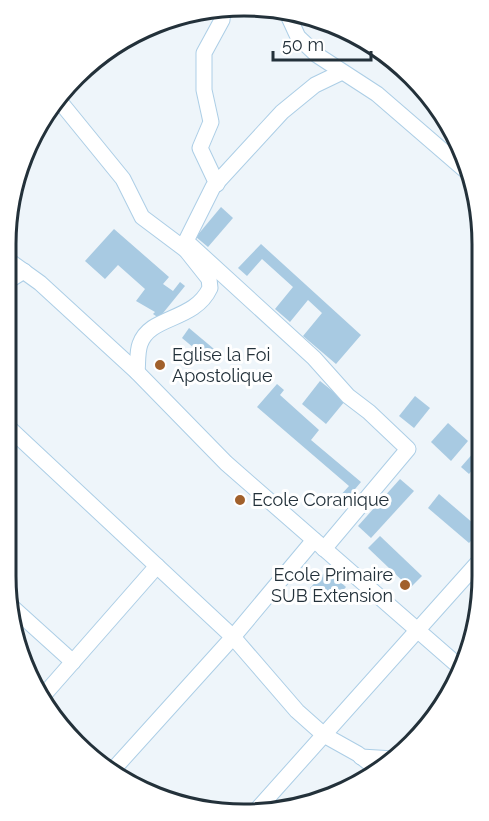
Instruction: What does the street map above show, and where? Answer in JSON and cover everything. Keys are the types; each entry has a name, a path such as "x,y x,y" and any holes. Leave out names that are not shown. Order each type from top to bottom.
{"street":[{"path":"217,184 200,148 211,122 204,90 204,53 222,18"},
{"path":"291,21 298,37 340,73 377,94 457,163"},
{"path":"186,245 217,184 282,112 315,85 340,73"},
{"path":"64,106 92,136 123,178 137,210 186,245 314,358 348,396 369,412 408,449 117,765"},
{"path":"137,372 140,344 146,334 168,319 196,308 210,288 209,279 186,245"},
{"path":"16,266 137,372 226,463 455,663"},
{"path":"16,276 24,271"},
{"path":"16,434 233,637 271,683 324,735 372,765"},
{"path":"47,691 157,566"},
{"path":"262,804 472,569"},
{"path":"20,614 73,662"},
{"path":"361,757 381,758"}],"building":[{"path":"221,207 233,218 208,247 196,237"},
{"path":"114,229 169,277 163,284 173,291 180,282 185,286 159,318 153,314 155,312 136,301 145,289 118,265 105,279 85,261"},
{"path":"261,244 361,335 336,364 303,336 322,313 308,300 290,322 275,309 293,287 262,259 247,276 238,268"},
{"path":"189,328 214,349 206,358 182,338"},
{"path":"320,381 345,401 326,424 302,404"},
{"path":"277,384 284,390 280,395 319,430 311,440 361,482 344,502 339,497 349,486 257,407"},
{"path":"415,396 430,408 414,428 399,416"},
{"path":"448,423 468,441 451,461 431,442"},
{"path":"472,454 472,470 469,474 461,467"},
{"path":"400,479 414,491 371,538 358,526"},
{"path":"439,494 472,522 472,540 469,543 428,508"},
{"path":"380,536 422,576 410,588 368,548"},
{"path":"327,570 346,587 330,605 310,588"}],"place":[{"name":"Eglise la Foi Apostolique","path":"160,365"},
{"name":"Ecole Coranique","path":"240,500"},
{"name":"Ecole Primaire SUB Extension","path":"405,585"}]}
